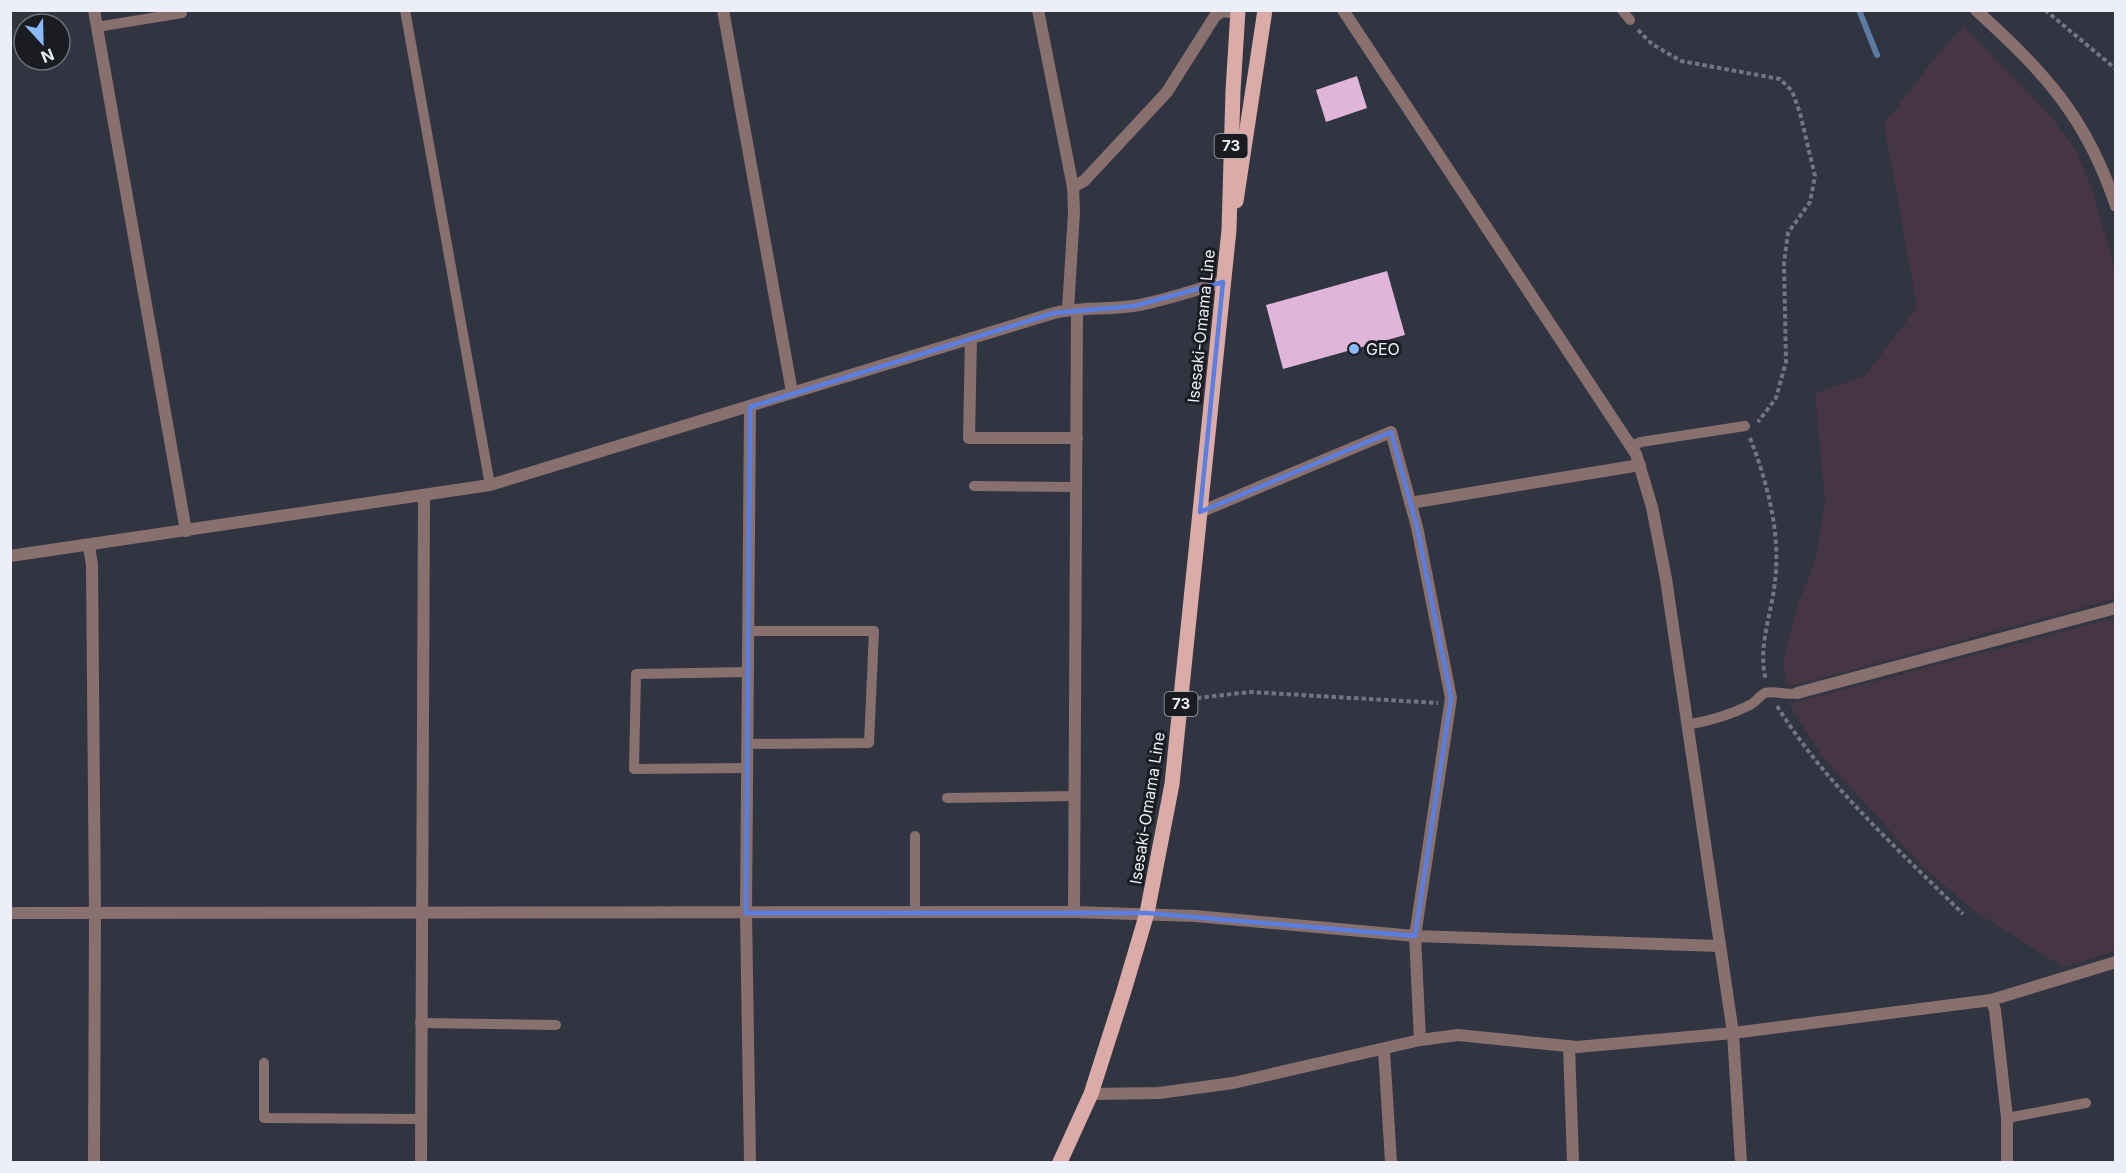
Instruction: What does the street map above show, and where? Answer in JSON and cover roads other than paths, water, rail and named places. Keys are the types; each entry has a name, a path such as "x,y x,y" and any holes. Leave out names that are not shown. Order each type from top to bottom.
{"main road":[{"name":"Isesaki-Omama Line","path":"1229,230 1242,176 1265,10"},
{"name":"Isesaki-Omama Line","path":"1060,1162 1091,1094 1147,913 1172,784 1229,230 1238,12"}],"street":[{"path":"94,10 186,531"},
{"path":"723,10 792,392"},
{"path":"1038,10 1073,187 1074,212 1073,310 1077,438 1074,912"},
{"path":"1343,10 1631,446 1640,465 1652,507 1666,579 1733,1034 1741,1162"},
{"path":"1976,10 2024,54 2069,107 2096,154 2115,206"},
{"path":"1073,187 1084,181 1167,92 1215,16 1222,11 1238,12"},
{"path":"10,556 490,486 971,338 1073,310 1134,306 1223,282"},
{"path":"971,338 969,438 1077,438"},
{"path":"750,407 746,914 750,1162"},
{"path":"1200,512 1391,432 1410,503 1450,703 1415,936 1420,1040"},
{"path":"1410,503 1640,465"},
{"path":"421,1162 420,915 424,496"},
{"path":"89,546 92,565 95,914 94,1162"},
{"path":"1797,693 2115,608"},
{"path":"10,914 1147,913 1415,936 1720,946"},
{"path":"1091,1094 1159,1093 1233,1083 1420,1040 1458,1035 1569,1046 1733,1034 1991,1000 2115,962"},
{"path":"1991,1000 1995,1010 2007,1118 2007,1162"},
{"path":"1569,1046 1573,1162"},
{"path":"1384,1050 1391,1162"}],"lane":[{"path":"405,10 490,486"},
{"path":"1622,10 1630,20"},
{"path":"97,27 182,13"},
{"path":"1631,446 1641,442 1745,426"},
{"path":"974,486 1076,487"},
{"path":"747,744 869,743 874,631 748,631"},
{"path":"747,768 634,769 636,674 748,672"},
{"path":"1688,725 1733,712 1754,703 1761,695 1769,692 1788,696 1797,693"},
{"path":"947,798 1074,796"},
{"path":"915,836 915,912"},
{"path":"420,1023 556,1024"},
{"path":"264,1063 264,1119 421,1119"},
{"path":"2007,1118 2086,1103"}],"waterway":[{"path":"1859,10 1877,55"}],"place":[{"name":"GEO","path":"1354,349"}]}
